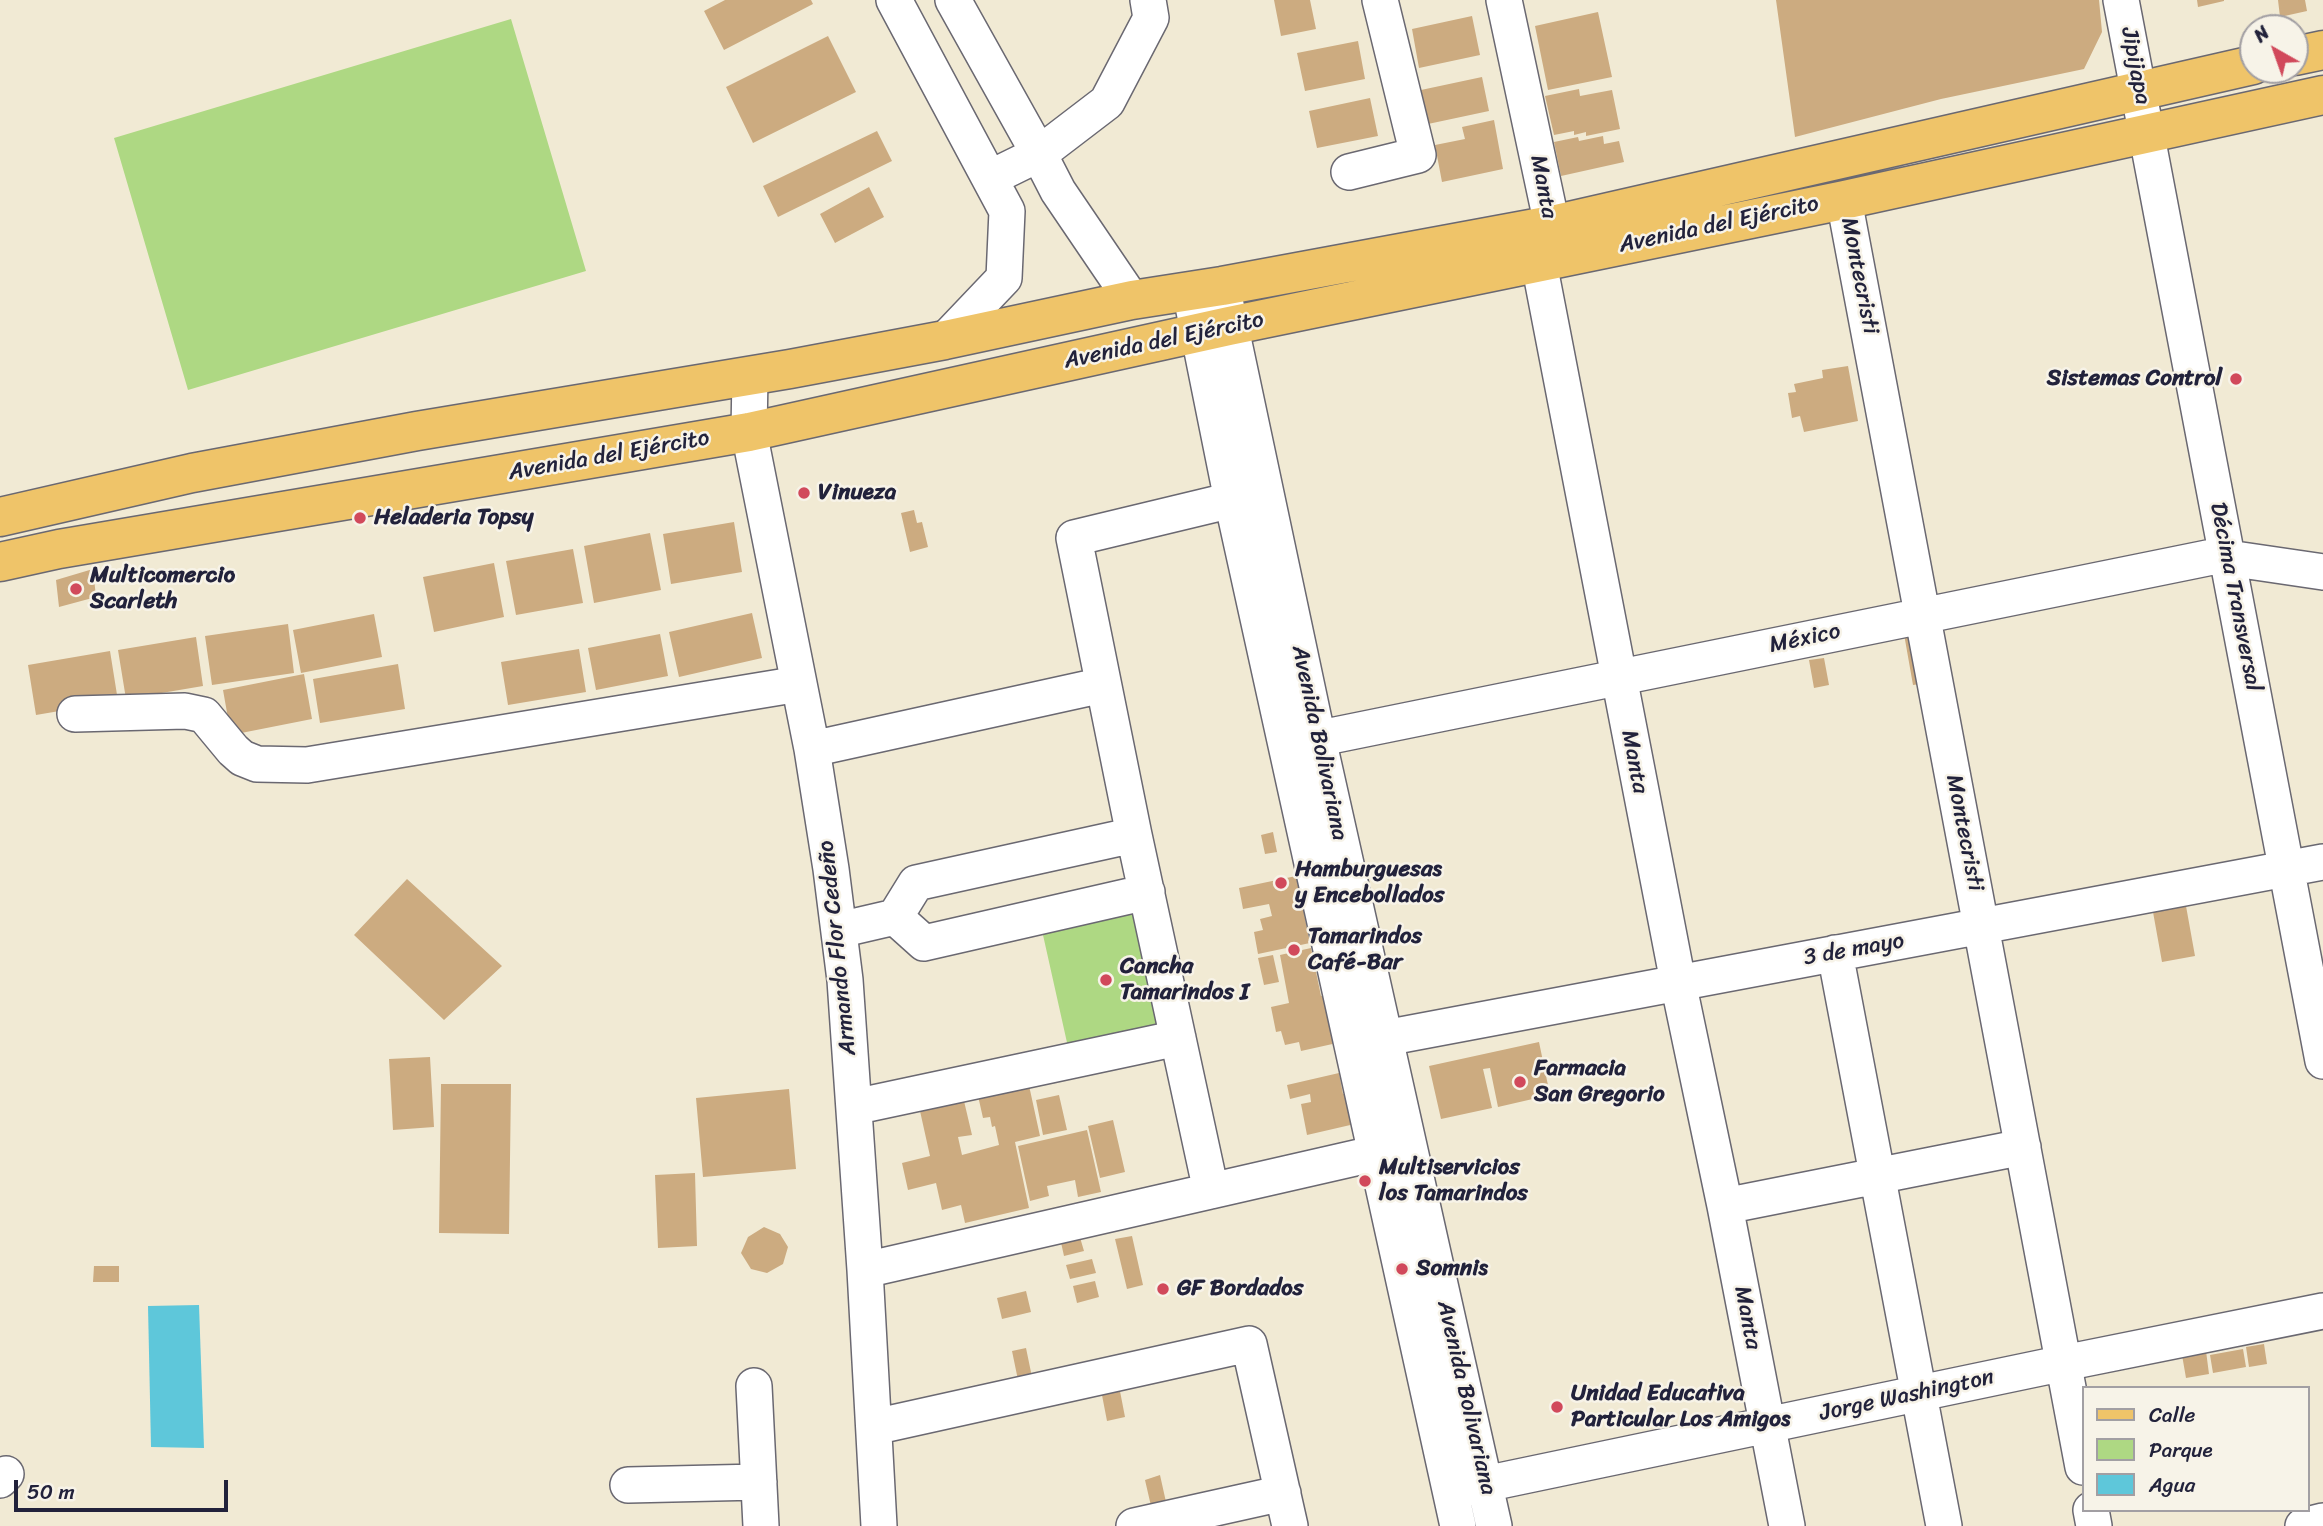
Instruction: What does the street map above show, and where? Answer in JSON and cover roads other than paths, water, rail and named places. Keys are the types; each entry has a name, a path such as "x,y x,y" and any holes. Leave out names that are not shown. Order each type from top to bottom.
{"main road":[{"name":"Avenida del Ejército","path":"0,517 231,466 417,431 945,341 1132,300 1206,289 1552,225 2239,68"},
{"name":"Avenida del Ejército","path":"0,562 59,549 750,432 1213,330 1844,200 2323,95"}],"street":[{"path":"894,0 1007,211 1004,278 945,341"},
{"path":"953,0 1058,191 1132,300"},
{"path":"990,178 1040,154 1107,102 1152,18 1149,0"},
{"path":"1349,172 1418,155 1380,0"},
{"name":"Manta","path":"1503,0 1552,225 1539,263 1618,677 1787,1526"},
{"name":"Jipijapa","path":"2121,0 2148,132"},
{"name":"Décima Transversal","path":"2148,132 2323,1061"},
{"name":"Montecristi","path":"1844,200 2082,1462"},
{"name":"Avenida Bolivariana","path":"1206,289 1302,742 1377,1153 1458,1526"},
{"name":"Avenida Bolivariana","path":"1213,330 1231,500 1385,1038 1494,1526"},
{"name":"Armando Flor Cedeño","path":"750,376 750,432 812,748 839,930 865,1270 878,1526"},
{"path":"1211,1191 1134,835 1074,538 1231,500"},
{"name":"México","path":"1302,742 1923,615 2228,556 2323,572"},
{"path":"75,714 185,711 204,715 242,758 257,764 307,765 799,684"},
{"path":"812,748 1103,685"},
{"path":"839,930 895,917 916,883 1134,835"},
{"name":"3 de mayo","path":"1385,1038 2323,862"},
{"path":"895,917 925,943 1147,892"},
{"path":"1835,953 1944,1526"},
{"path":"854,1107 1178,1038"},
{"path":"1724,1206 2023,1147"},
{"path":"865,1270 1377,1153"},
{"name":"Jorge Washington","path":"1451,1491 2323,1311"},
{"path":"874,1427 1249,1344 1286,1510 1134,1526"},
{"path":"754,1386 761,1526"},
{"path":"628,1485 759,1482"},
{"path":"2303,1526 2323,1521"}],"water":[{"path":"199,1305 204,1448 151,1447 148,1306"}],"place":[{"name":"Sistemas Control","path":"2236,379"},
{"name":"Vinueza","path":"804,493"},
{"name":"Heladeria Topsy","path":"360,518"},
{"name":"Multicomercio Scarleth","path":"76,589"},
{"name":"Hamburguesas y Encebollados","path":"1281,883"},
{"name":"Tamarindos Café-Bar","path":"1294,950"},
{"name":"Cancha Tamarindos I","path":"1106,980"},
{"name":"Farmacia San Gregorio","path":"1520,1082"},
{"name":"Multiservicios los Tamarindos","path":"1365,1181"},
{"name":"Somnis","path":"1402,1269"},
{"name":"GF Bordados","path":"1163,1289"},
{"name":"Unidad Educativa Particular Los Amigos","path":"1557,1407"}]}
